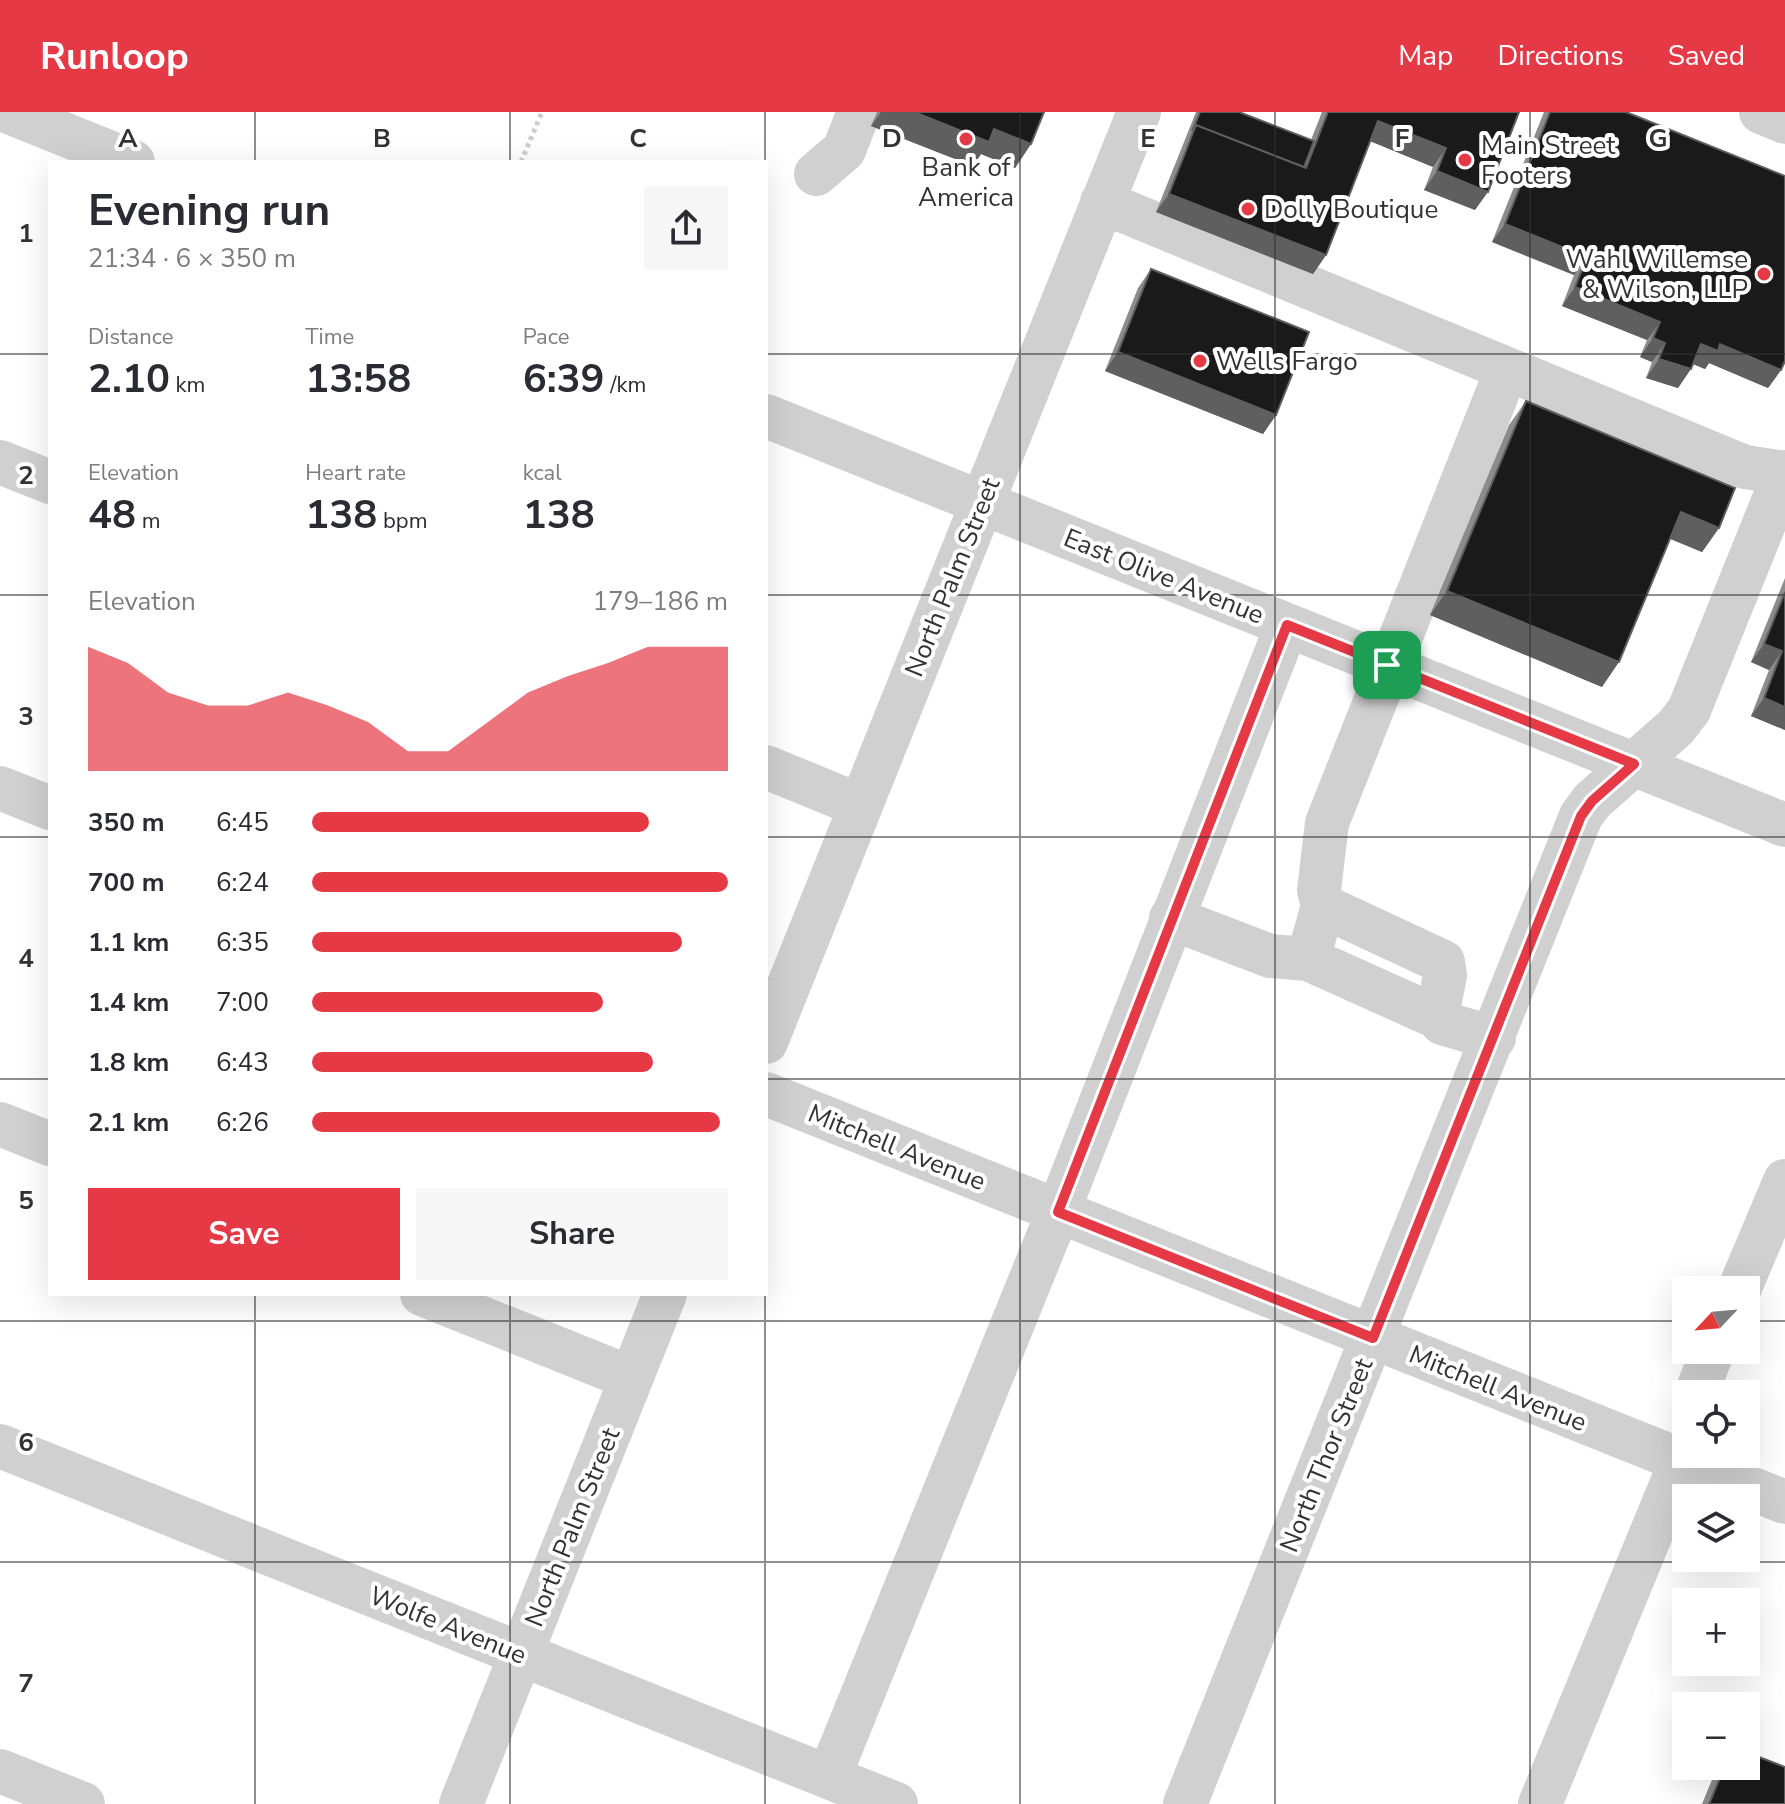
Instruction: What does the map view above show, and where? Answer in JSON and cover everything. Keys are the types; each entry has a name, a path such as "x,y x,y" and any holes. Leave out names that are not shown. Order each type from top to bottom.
{"street":[{"path":"9,112 128,160"},
{"path":"841,112 816,174 844,150 859,112"},
{"name":"North Palm Street","path":"768,1037 1139,112"},
{"path":"1761,112 1785,122"},
{"path":"1102,202 1745,467 1785,473"},
{"path":"1308,959 1323,906 1319,890 1327,823 1387,665 1507,369"},
{"name":"East Olive Avenue","path":"768,417 1785,825"},
{"path":"0,462 48,481"},
{"name":"North Thor Street","path":"1185,1804 1581,816 1592,801 1676,727 1689,710 1785,473"},
{"path":"829,1777 1058,1212 1287,625"},
{"path":"769,778 861,806"},
{"path":"0,788 48,807"},
{"path":"1323,906 1443,962 1445,975 1437,1017"},
{"path":"1171,918 1270,956 1308,959 1437,1017 1442,1023 1494,1038"},
{"name":"Mitchell Avenue","path":"768,1095 1373,1338 1672,1443"},
{"path":"0,1124 48,1143"},
{"path":"1745,1276 1785,1181"},
{"path":"427,1296 631,1378"},
{"name":"North Palm Street","path":"461,1804 664,1296"},
{"name":"Wolfe Avenue","path":"0,1446 896,1804"},
{"path":"1540,1804 1672,1463"},
{"name":"Mitchell Avenue","path":"1722,1468 1785,1502"},
{"path":"0,1771 83,1804"}],"path":[{"path":"522,160 542,112"}],"building":[{"path":"914,112 1044,112 1031,144 994,129 989,142"},
{"path":"1200,112 1239,112 1314,141 1304,167 1196,125 1192,131"},
{"path":"1328,112 1519,112 1488,192 1437,171 1446,148 1378,121 1326,255 1169,194 1196,125 1306,168"},
{"path":"1550,112 1626,112 1785,176 1785,361 1781,370 1720,344 1718,351 1701,344 1691,369 1659,359 1665,343 1653,338 1660,322 1575,287 1587,257 1505,224"},
{"name":"Wells Fargo","path":"1151,269 1309,332 1276,415 1118,352"},
{"path":"1526,401 1735,488 1719,528 1681,512 1619,662 1447,591"},
{"path":"1785,592 1785,707 1764,698 1782,651 1764,644"},
{"path":"1760,1757 1785,1767 1785,1804 1709,1804 1719,1780 1760,1780"}],"place":[{"name":"Bank of America","path":"966,139"},
{"name":"Main Street Footers","path":"1465,160"},
{"name":"Dolly Boutique","path":"1248,209"},
{"name":"Wahl Willemse & Wilson, LLP","path":"1764,274"},
{"name":"Wells Fargo","path":"1200,361"}],"route":[{"path":"1287,625 1387,665 1634,764 1592,801 1581,816 1373,1338 1058,1212 1287,625"}]}
